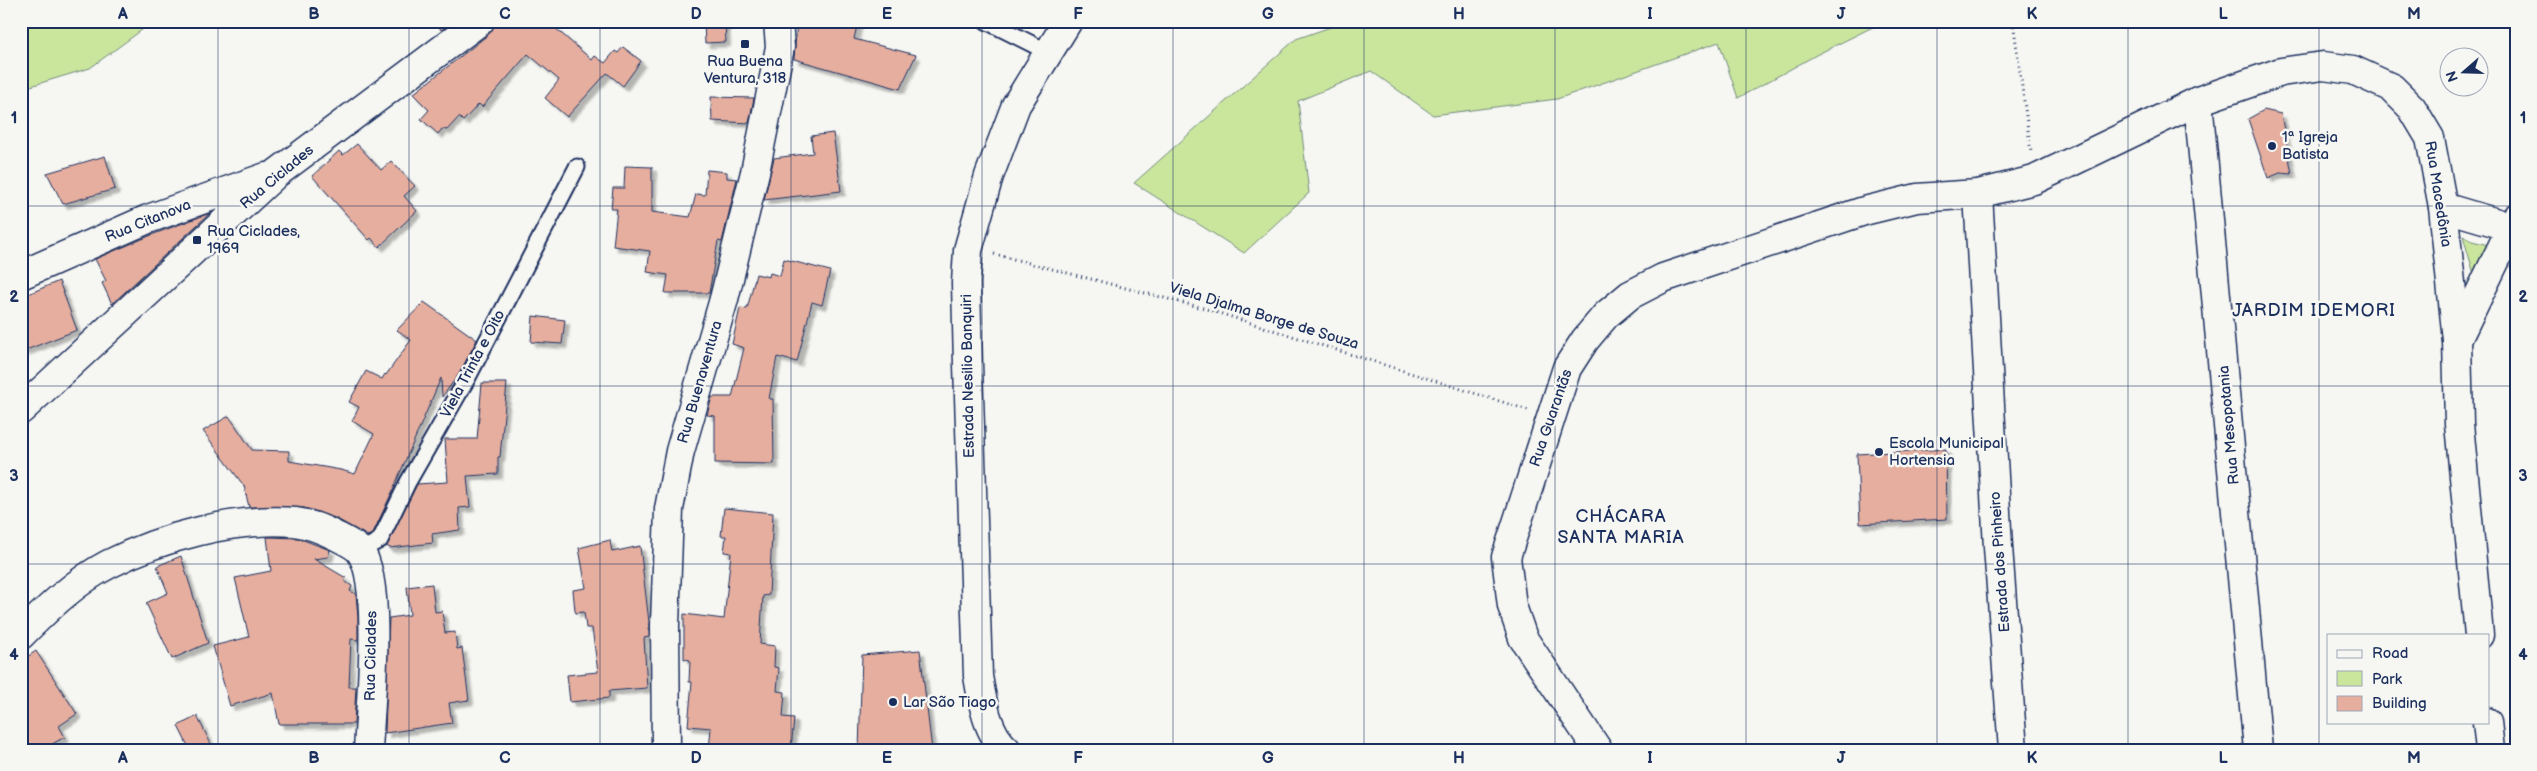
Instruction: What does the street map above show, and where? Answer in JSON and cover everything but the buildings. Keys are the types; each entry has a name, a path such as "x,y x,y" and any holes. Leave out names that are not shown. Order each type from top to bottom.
{"street":[{"name":"Rua Ciclades","path":"21,410 277,173 480,21"},
{"name":"Rua Buenaventura","path":"666,750 665,625 669,509 680,451 724,299 755,172 780,47 778,21"},
{"name":"Estrada Nesilio Banquiri","path":"1003,748 984,710 978,676 966,283 968,250 989,176 1016,105 1068,21"},
{"name":"Rua Macedônia","path":"1978,194 2034,180 2198,101 2280,72 2323,66 2353,70 2392,88 2412,108 2430,138 2443,207 2457,340 2459,424 2479,634"},
{"name":"Rua Mesopotania","path":"2198,101 2258,750"},
{"name":"Rua Citanova","path":"21,275 148,219 277,173"},
{"name":"Rua Guarantãs","path":"1598,750 1523,638 1512,606 1507,578 1506,557 1567,368 1585,340 1606,315 1630,295 1663,278 1864,211 1917,198 1978,194"},
{"name":"Estrada dos Pinheiro","path":"1978,194 1998,537 2013,750"},
{"path":"2443,207 2514,223 2457,340"},
{"path":"21,635 61,597 90,575 127,556 193,533 260,523 296,522 324,530 360,551"},
{"name":"Rua Ciclades","path":"360,551 370,578 374,623 368,750"},
{"path":"2487,724 2490,750"}],"lane":[{"path":"986,21 1048,52"},
{"name":"Viela Trinta e Oito","path":"360,551 380,540 408,482 462,386 577,167"}],"path":[{"path":"2014,21 2034,180"},
{"name":"Viela Djalma Borge de Souza","path":"968,250 1002,256 1203,308 1550,417"}],"green space":[{"path":"21,21 154,21 90,68 21,89"},
{"path":"1348,21 1885,21 1818,54 1738,98 1719,42 1557,99 1433,115 1371,71 1298,101 1309,193 1244,253 1134,183 1296,39"},
{"path":"2463,236 2472,241 2497,247 2478,288"}],"place":[{"name":"Rua Buena Ventura, 318","path":"745,44"},
{"name":"1ª Igreja Batista","path":"2272,146"},
{"name":"Rua Ciclades, 1969","path":"197,240"},
{"name":"Escola Municipal Hortensia","path":"1879,452"},
{"name":"Lar São Tiago","path":"893,702"}],"district":[{"name":"JARDIM IDEMORI","path":"2314,310"},
{"name":"CHÁCARA SANTA MARIA","path":"1621,526"}]}
